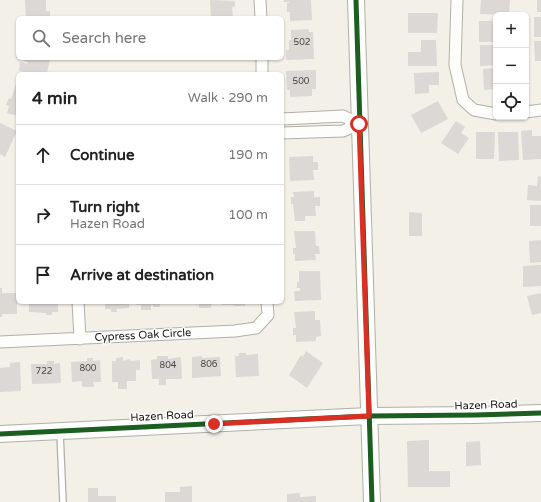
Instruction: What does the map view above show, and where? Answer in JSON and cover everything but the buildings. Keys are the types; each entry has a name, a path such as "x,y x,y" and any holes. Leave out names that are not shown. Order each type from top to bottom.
{"street":[{"path":"260,0 261,16"},
{"path":"356,0 372,502"},
{"path":"457,0 455,65 463,100 474,110 493,113"},
{"path":"262,60 262,72"},
{"path":"529,112 541,110"},
{"path":"284,119 343,116 359,124"},
{"path":"284,133 343,131 359,124"},
{"path":"78,304 80,339"},
{"name":"Cypress Oak Circle","path":"0,342 235,331 256,328 268,315 267,304"},
{"name":"Hazen Road","path":"0,434 369,416 541,413"}],"lane":[{"path":"60,431 62,502"}],"cycle path":[{"path":"356,0 372,502"},
{"path":"0,434 369,416 541,413"}],"route":[{"path":"214,424 369,416 359,124"}]}
